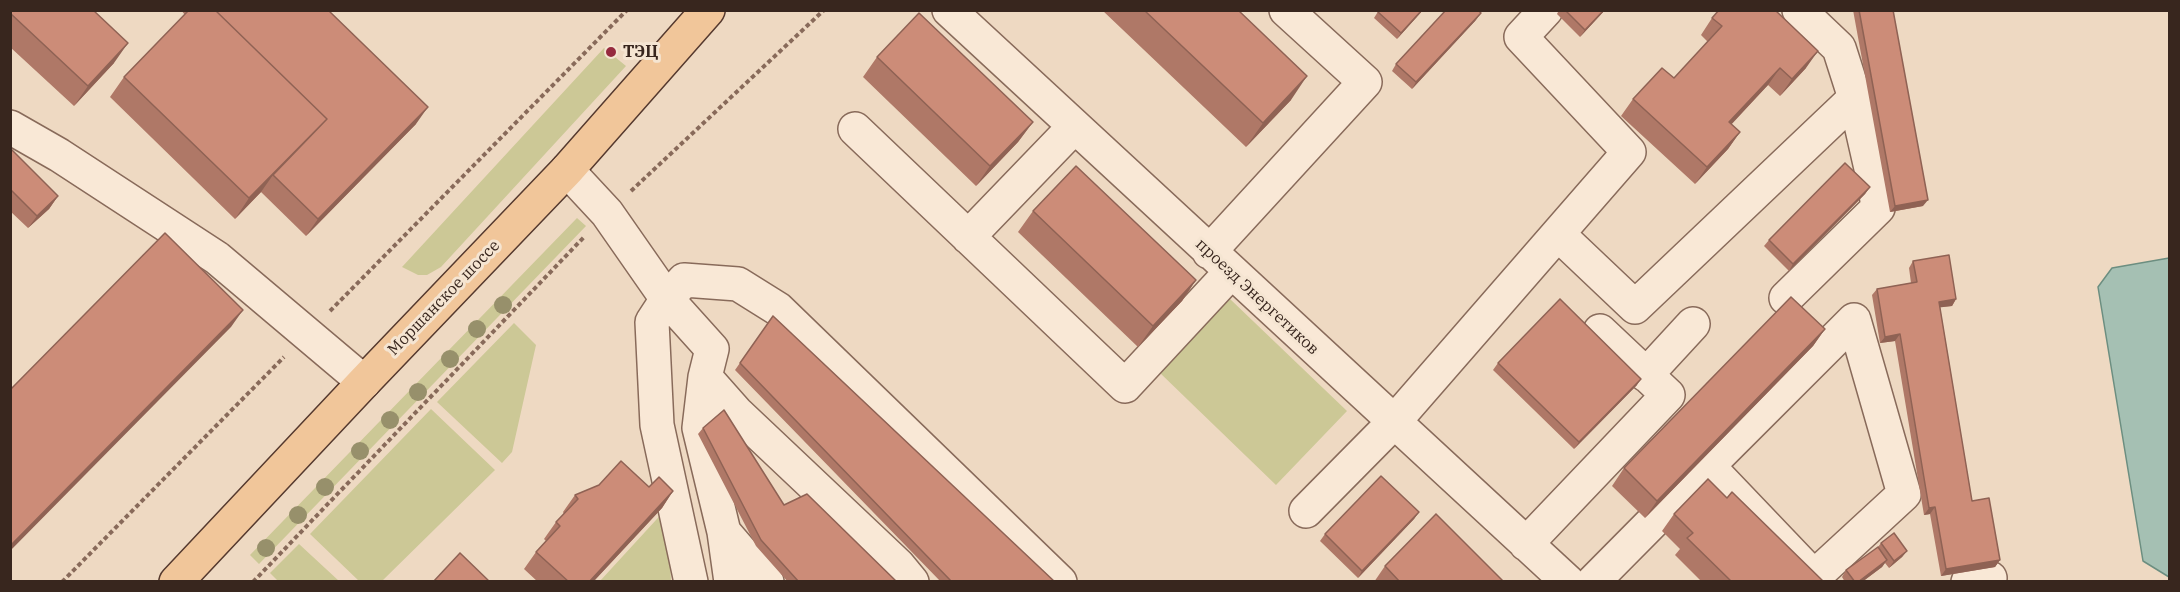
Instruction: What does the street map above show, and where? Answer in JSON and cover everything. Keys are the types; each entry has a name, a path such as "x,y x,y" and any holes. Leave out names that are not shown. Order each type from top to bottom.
{"main road":[{"name":"Моршанское шоссе","path":"189,577 364,382 567,170 708,10"}],"street":[{"name":"проезд Энергетиков","path":"949,10 1393,423 1568,582"},
{"path":"855,129 1125,386 1220,262 1365,82 1286,10"},
{"path":"1306,512 1393,423 1629,152 1521,37 1546,10"},
{"path":"1799,10 1839,48"},
{"path":"1786,298 1878,208 1855,98 1839,48 1832,10"},
{"path":"1558,234 1635,307 1855,98"},
{"path":"10,126 59,155 217,258 364,382"},
{"path":"968,237 1074,127"},
{"path":"567,170 607,213 667,299 712,349 705,377 699,428 724,532 731,582"},
{"path":"691,582 657,425 652,322 667,299 684,280 738,284 778,309 1060,582"},
{"path":"1593,582 1708,466 1854,320 1904,494 1814,577 1708,466"},
{"path":"1646,375 1693,324"},
{"path":"1526,544 1668,395 1600,331"},
{"path":"705,377 736,412 898,565 912,582"},
{"path":"724,532 767,582"}],"path":[{"path":"62,582 627,10"},
{"path":"253,582 607,213 824,10"}],"shaded area":[{"path":"604,48 626,66 441,267 427,275 418,275 402,267"},
{"path":"577,218 586,226 259,564 250,555"},
{"path":"2170,258 2169,577 2143,561 2098,287 2112,268"},
{"path":"1230,299 1347,411 1276,485 1159,372"},
{"path":"514,323 536,345 512,452 502,463 437,402"},
{"path":"431,409 495,470 382,581 359,581 310,534"},
{"path":"667,508 671,581 600,581"},
{"path":"299,544 339,581 278,581 270,573"}],"building":[{"path":"10,10 93,10 128,43 88,86 10,13"},
{"path":"189,10 215,10 327,119 249,198 124,77"},
{"path":"215,10 328,10 428,107 318,219 273,175 327,119"},
{"path":"1144,10 1238,10 1307,76 1263,123"},
{"path":"1379,10 1422,10 1401,33 1378,12"},
{"path":"1446,10 1478,10 1481,13 1416,82 1396,64"},
{"path":"1565,10 1604,10 1585,30"},
{"path":"1719,10 1775,10 1818,51 1792,79 1780,68 1729,122 1740,132 1707,167 1633,99 1662,68 1674,78 1722,26 1712,18"},
{"path":"1859,10 1893,10 1928,200 1895,206"},
{"path":"919,13 1033,122 990,166 877,57"},
{"path":"10,148 58,196 37,216 10,189"},
{"path":"1845,163 1870,187 1793,264 1769,240"},
{"path":"1076,166 1196,280 1153,326 1033,211"},
{"path":"165,233 243,310 10,546 10,390"},
{"path":"1949,255 1956,299 1939,302 1972,501 1989,498 2000,560 1946,569 1935,507 1929,508 1900,334 1885,337 1877,289 1917,282 1913,261"},
{"path":"1791,297 1825,329 1657,501 1624,468"},
{"path":"1560,299 1641,379 1579,442 1498,363"},
{"path":"773,316 1055,582 952,582 740,363"},
{"path":"724,410 784,505 807,494 897,582 799,582 761,540 703,428"},
{"path":"621,461 649,487 659,477 673,491 589,582 569,582 536,552 560,526 556,522 578,499 575,495 599,485"},
{"path":"1381,476 1419,512 1362,571 1325,534"},
{"path":"1708,479 1727,498 1732,492 1824,582 1732,582 1687,538 1693,533 1674,514"},
{"path":"1436,514 1504,582 1400,582 1385,566"},
{"path":"1894,533 1907,551 1894,561 1881,543"},
{"path":"1878,547 1887,560 1855,582 1846,570"},
{"path":"460,553 490,582 433,582"}],"place":[{"name":"ТЭЦ","path":"611,52"}]}
